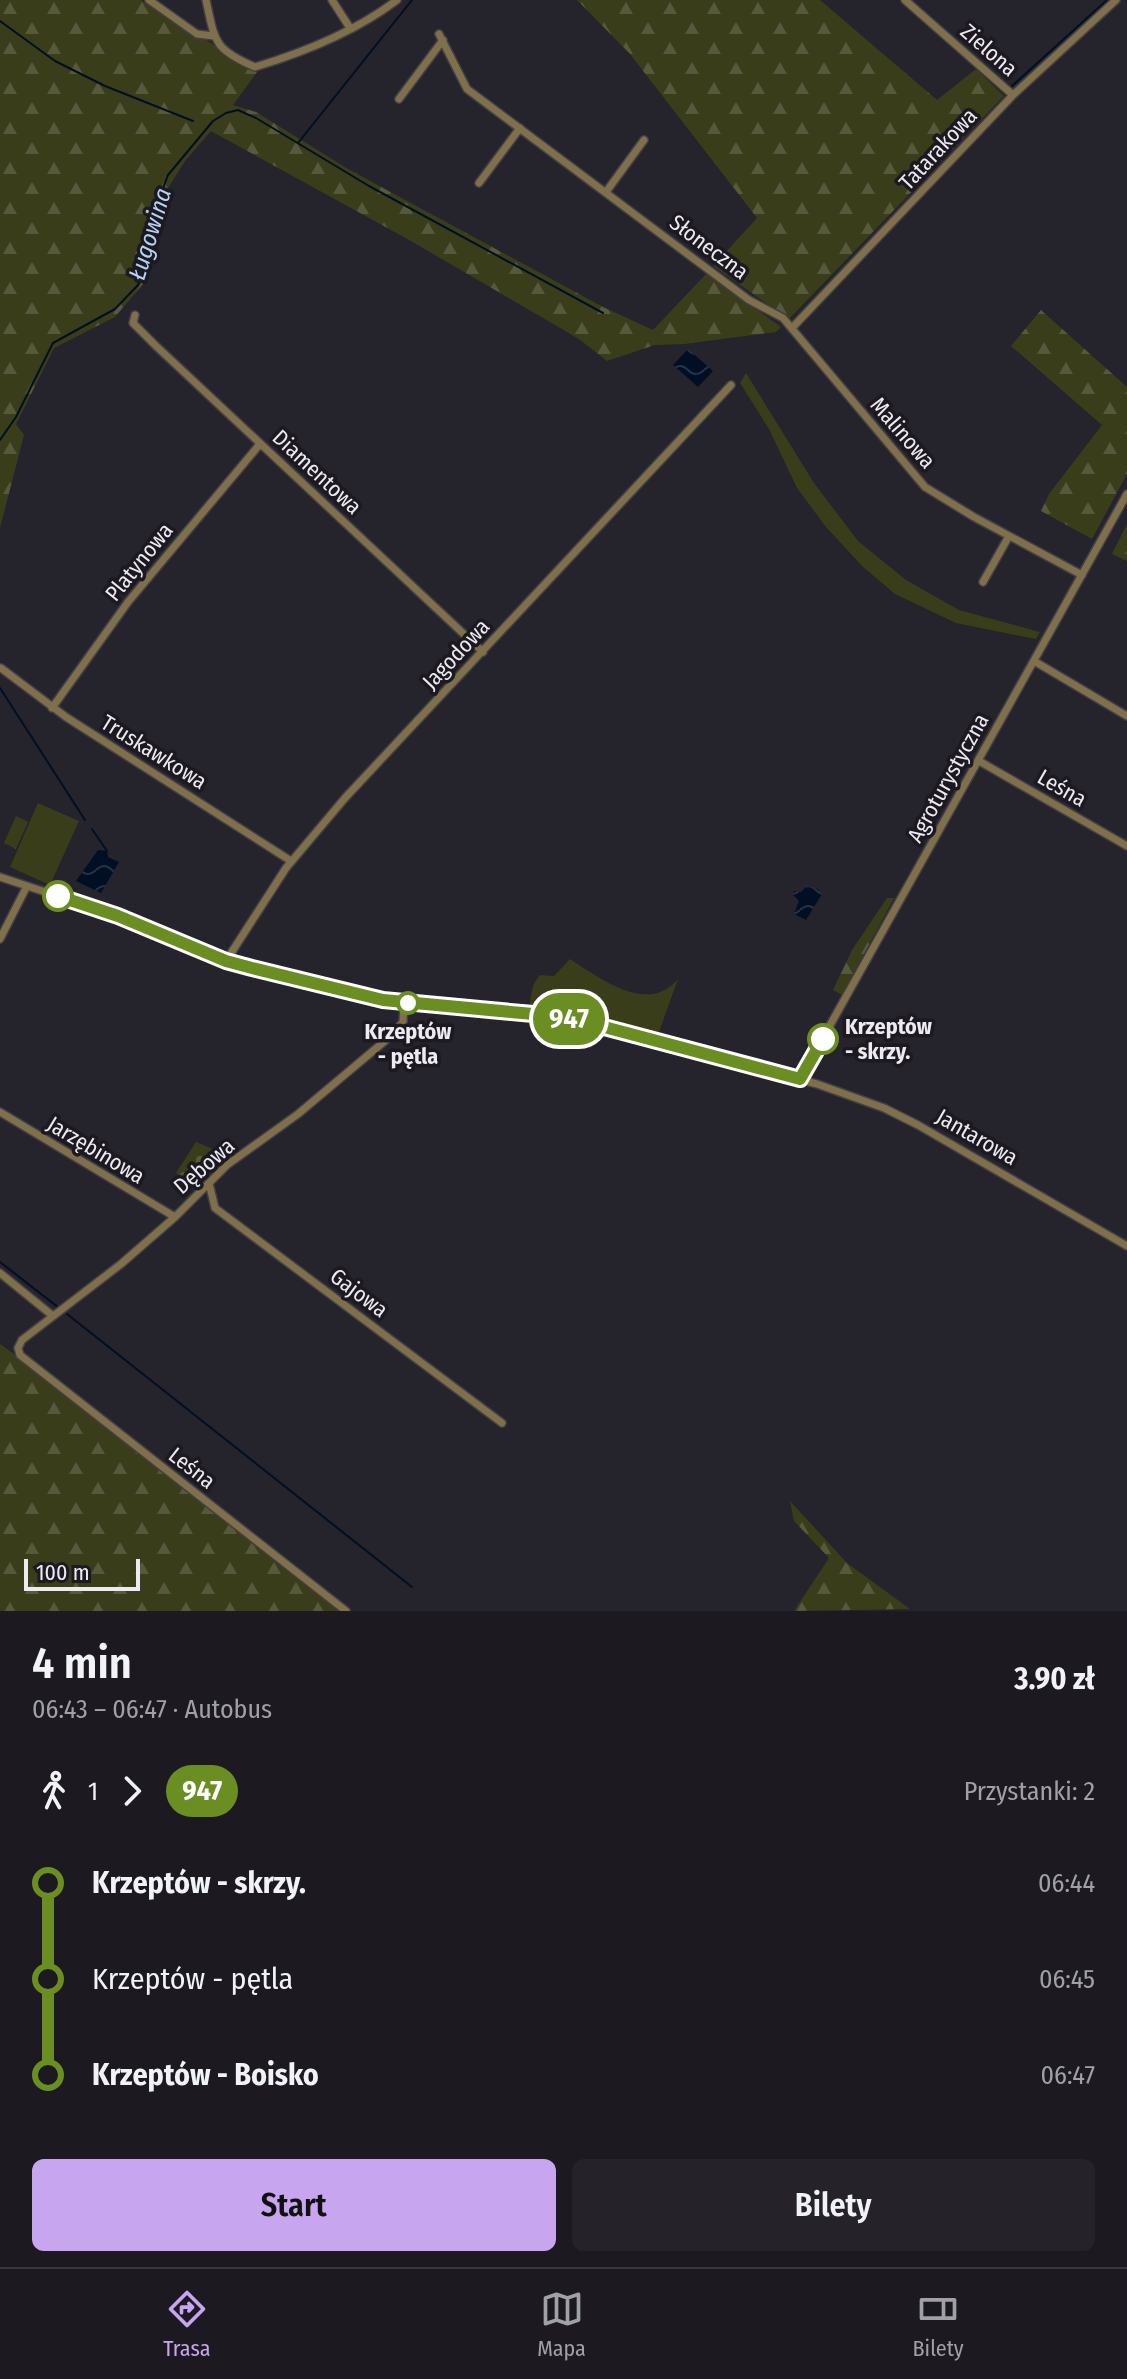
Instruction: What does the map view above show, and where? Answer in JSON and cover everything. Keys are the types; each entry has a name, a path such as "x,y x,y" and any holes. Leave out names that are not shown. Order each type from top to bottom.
{"street":[{"path":"149,0 197,34 214,36"},
{"path":"206,0 214,36 226,52 255,67 293,56 371,18 397,0"},
{"path":"332,0 350,28"},
{"name":"Zielona","path":"905,0 1013,95"},
{"name":"Tatarakowa","path":"792,328 1013,95 1116,0"},
{"name":"Słoneczna","path":"399,99 441,37 467,89 749,300 783,318 792,328"},
{"path":"479,183 520,128"},
{"path":"606,192 644,140"},
{"name":"Diamentowa","path":"135,315 133,323 483,652"},
{"name":"Malinowa","path":"792,328 918,480 944,500 1082,575"},
{"name":"Jagodowa","path":"226,961 291,861 345,798 731,385"},
{"name":"Platynowa","path":"52,708 128,602 260,444"},
{"name":"Agroturystyczna","path":"800,1079 1127,494"},
{"path":"983,582 1009,536"},
{"path":"1034,661 1127,716"},
{"name":"Truskawkowa","path":"1,668 52,708 291,861"},
{"name":"Leśna","path":"979,761 1127,846"},
{"name":"Jantarowa","path":"0,877 118,916 226,961 383,1000 558,1017 800,1079 870,1103 918,1125 1127,1246"},
{"path":"0,939 27,886"},
{"name":"Dębowa","path":"19,1351 22,1340 89,1291 175,1217 227,1165 298,1114 392,1035 403,1022 404,1003"},
{"name":"Jarzębinowa","path":"0,1112 175,1217"},
{"name":"Gajowa","path":"209,1183 215,1208 502,1423"},
{"path":"0,1273 53,1316"},
{"name":"Leśna","path":"19,1351 346,1611"}],"green space":[{"path":"0,0 141,0 214,45 239,65 257,72 233,105 256,112 348,169 603,307 653,330 707,273 781,327 776,332 655,345 607,361 579,339 411,241 211,131 185,161 160,201 154,248 143,284 115,317 54,348 16,424 24,435 0,528"},
{"path":"577,0 820,0 937,100 976,69 1004,96 789,319 713,266 757,218 630,54"},
{"path":"1041,310 1127,387 1127,474 1092,539 1041,511 1049,494 1102,425 1011,346"},
{"path":"746,373 814,483 858,541 906,580 959,610 1040,632 1036,639 956,623 895,594 863,567 826,527 797,488 769,429 740,383"},
{"path":"1127,524 1127,561 1112,554"},
{"path":"38,803 79,821 50,885 10,867"},
{"path":"16,816 28,822 16,849 4,843"},
{"path":"887,898 894,898 842,995 833,990 852,950"},
{"path":"570,959 610,984 639,994 653,994 666,989 678,979 659,1032 530,1005 532,989 540,975 554,976"},
{"path":"196,1142 227,1155 196,1190 176,1173"},
{"path":"0,1344 10,1351 339,1611 0,1611"},
{"path":"790,1501 847,1563 910,1609 794,1611 829,1558 794,1521"}],"water":[{"path":"688,349 713,371 698,387 673,365"},
{"path":"98,850 107,851 108,857 119,862 101,893 76,881"},
{"path":"807,886 818,889 822,894 806,920 794,914 799,901 792,894 794,891 801,892"}],"waterway":[{"name":"Ługowina","path":"298,143 412,0"},
{"path":"1012,86 1107,0"},
{"path":"0,21 55,61 105,86 193,121"},
{"name":"Ługowina","path":"0,440 16,417 53,343 115,309 138,285 146,267 157,204 168,175 213,121 238,110 369,186 603,313"},
{"path":"0,688 85,820"},
{"path":"92,829 107,851"},
{"path":"0,1262 59,1308"},
{"path":"67,1314 412,1587"}],"bus line":[{"name":"947","path":"58,896 118,916 226,961 252,968 383,1000 533,1014 593,1024 800,1079 823,1039"}],"place":[{"name":"Krzeptów - pętla","path":"408,1003"},
{"name":"Krzeptów - skrzy.","path":"823,1039"}]}
